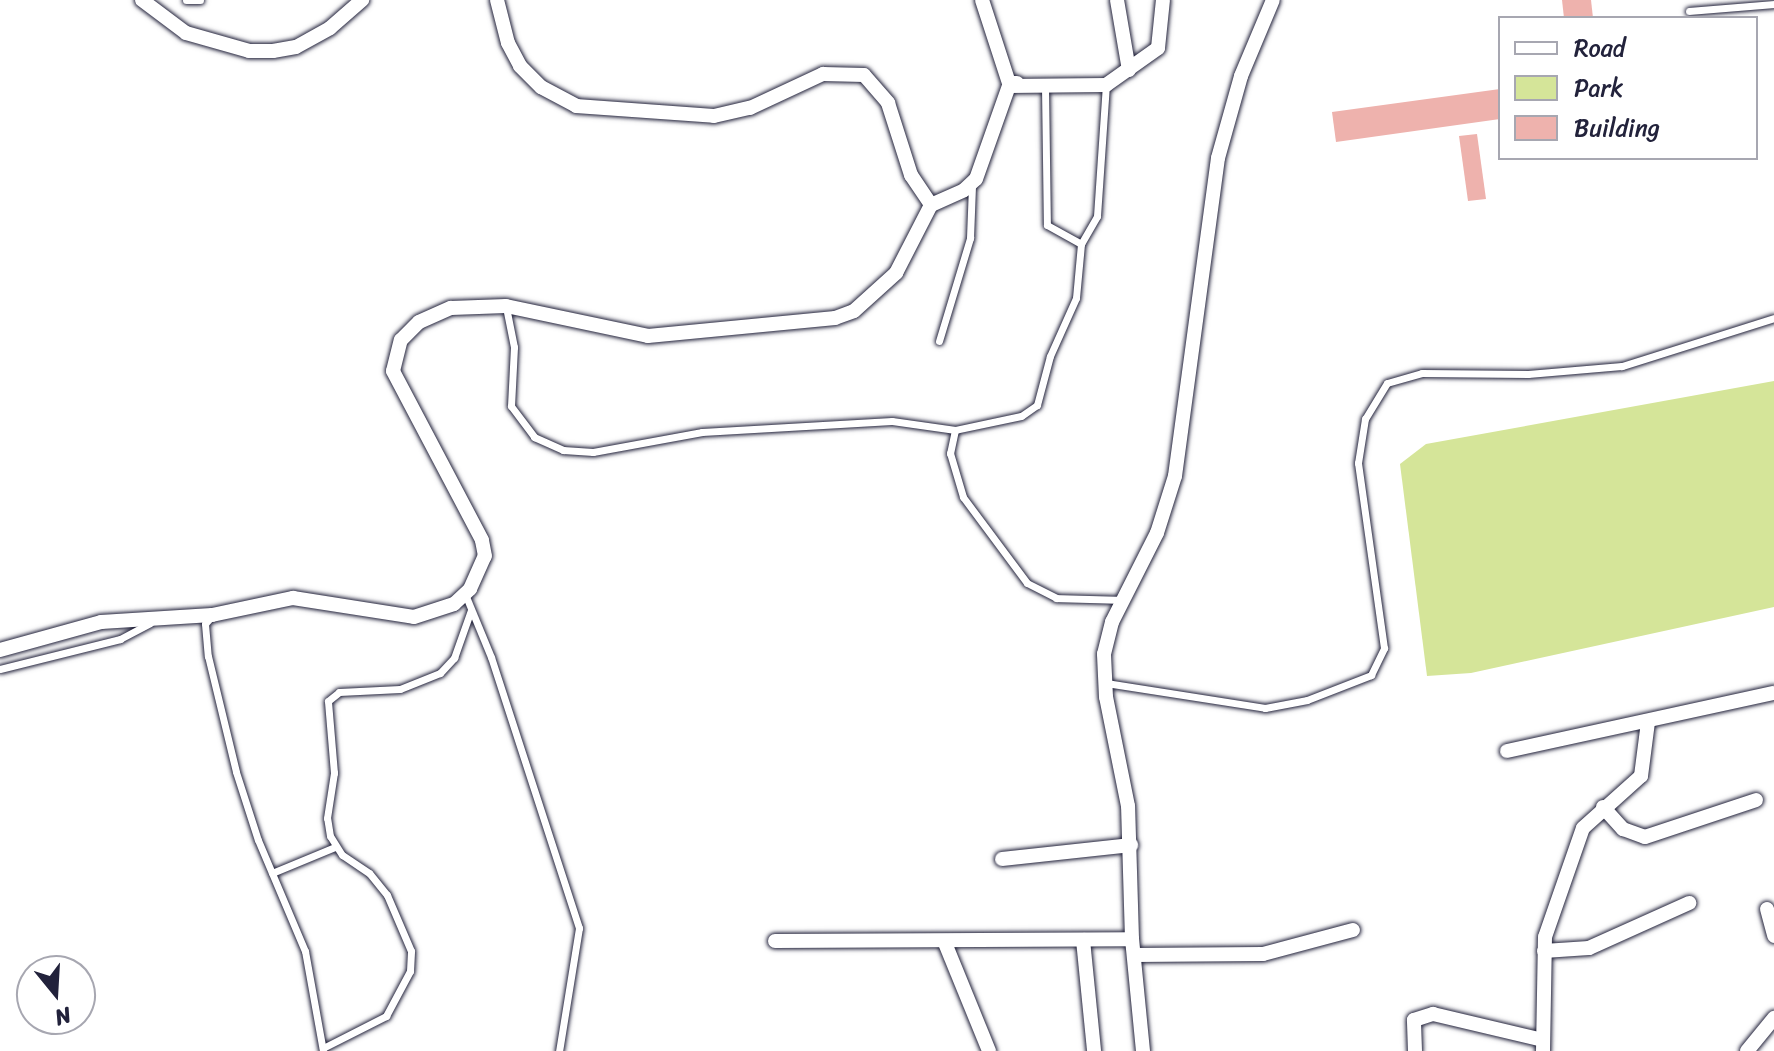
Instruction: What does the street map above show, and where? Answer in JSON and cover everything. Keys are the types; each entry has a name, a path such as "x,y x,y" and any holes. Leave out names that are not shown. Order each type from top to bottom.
{"street":[{"path":"142,0 186,33 249,51 273,51 296,47 330,28 362,0"},
{"path":"497,0 508,43 520,66 541,87 576,106 714,116 750,108 823,74 864,75 888,103 911,175 931,205"},
{"path":"982,0 1009,83 1045,85 1106,85 1129,70 1158,48 1163,0"},
{"path":"1117,0 1129,70"},
{"path":"1143,1051 1132,939 1131,845 1104,683 1104,654 1124,600 1157,533 1175,476 1218,158 1241,76 1273,0"},
{"path":"0,650 101,622 212,615 293,598 414,617 454,604 481,573 482,540 396,384 393,356 401,340 432,315 466,306 506,306 648,336 835,318 870,300 896,273 931,205 972,185 1004,92 1017,83"},
{"path":"1507,751 1774,693"},
{"path":"1415,1051 1414,1020 1433,1014 1543,1045 1544,951 1574,847 1603,807 1641,776 1648,722"},
{"path":"1603,807 1623,829 1645,837 1756,800"},
{"path":"1002,859 1131,845"},
{"path":"1544,951 1589,948 1689,903"},
{"path":"1767,909 1774,936"},
{"path":"1134,955 1263,954 1353,930"},
{"path":"775,941 945,943 1132,939"},
{"path":"1083,940 1094,1051"},
{"path":"945,943 989,1051"},
{"path":"1747,1051 1774,1018"}],"lane":[{"path":"186,0 200,0"},
{"path":"1689,11 1774,4"},
{"path":"1045,85 1047,225 1081,244"},
{"path":"506,306 514,347 511,406 522,425 548,445 593,452 702,432 892,421 955,430 1021,416 1037,405 1050,356 1076,298 1081,244 1097,216 1106,85"},
{"path":"939,341 970,238 972,185"},
{"path":"1104,683 1265,708 1307,700 1371,675 1384,648 1358,463 1365,419 1387,383 1422,373 1528,374 1622,366 1774,318"},
{"path":"955,430 950,453 963,497 1027,583 1056,598 1124,600"},
{"path":"465,594 575,910 580,937 567,994 559,1051"},
{"path":"212,615 205,624 208,656 244,804 305,951 323,1049 386,1016 410,971 406,936 387,895 335,847 327,818 334,773 328,701 339,692 400,689 440,673 454,658 471,610"},
{"path":"0,669 120,639 159,618"},
{"path":"272,873 335,847"}],"green space":[{"path":"1774,381 1774,607 1471,673 1427,676 1400,464 1426,444"}],"building":[{"path":"1562,0 1591,0 1593,16 1564,16"},
{"path":"1498,89 1498,119 1336,142 1332,112"},
{"path":"1477,134 1486,199 1468,201 1459,136"}]}
